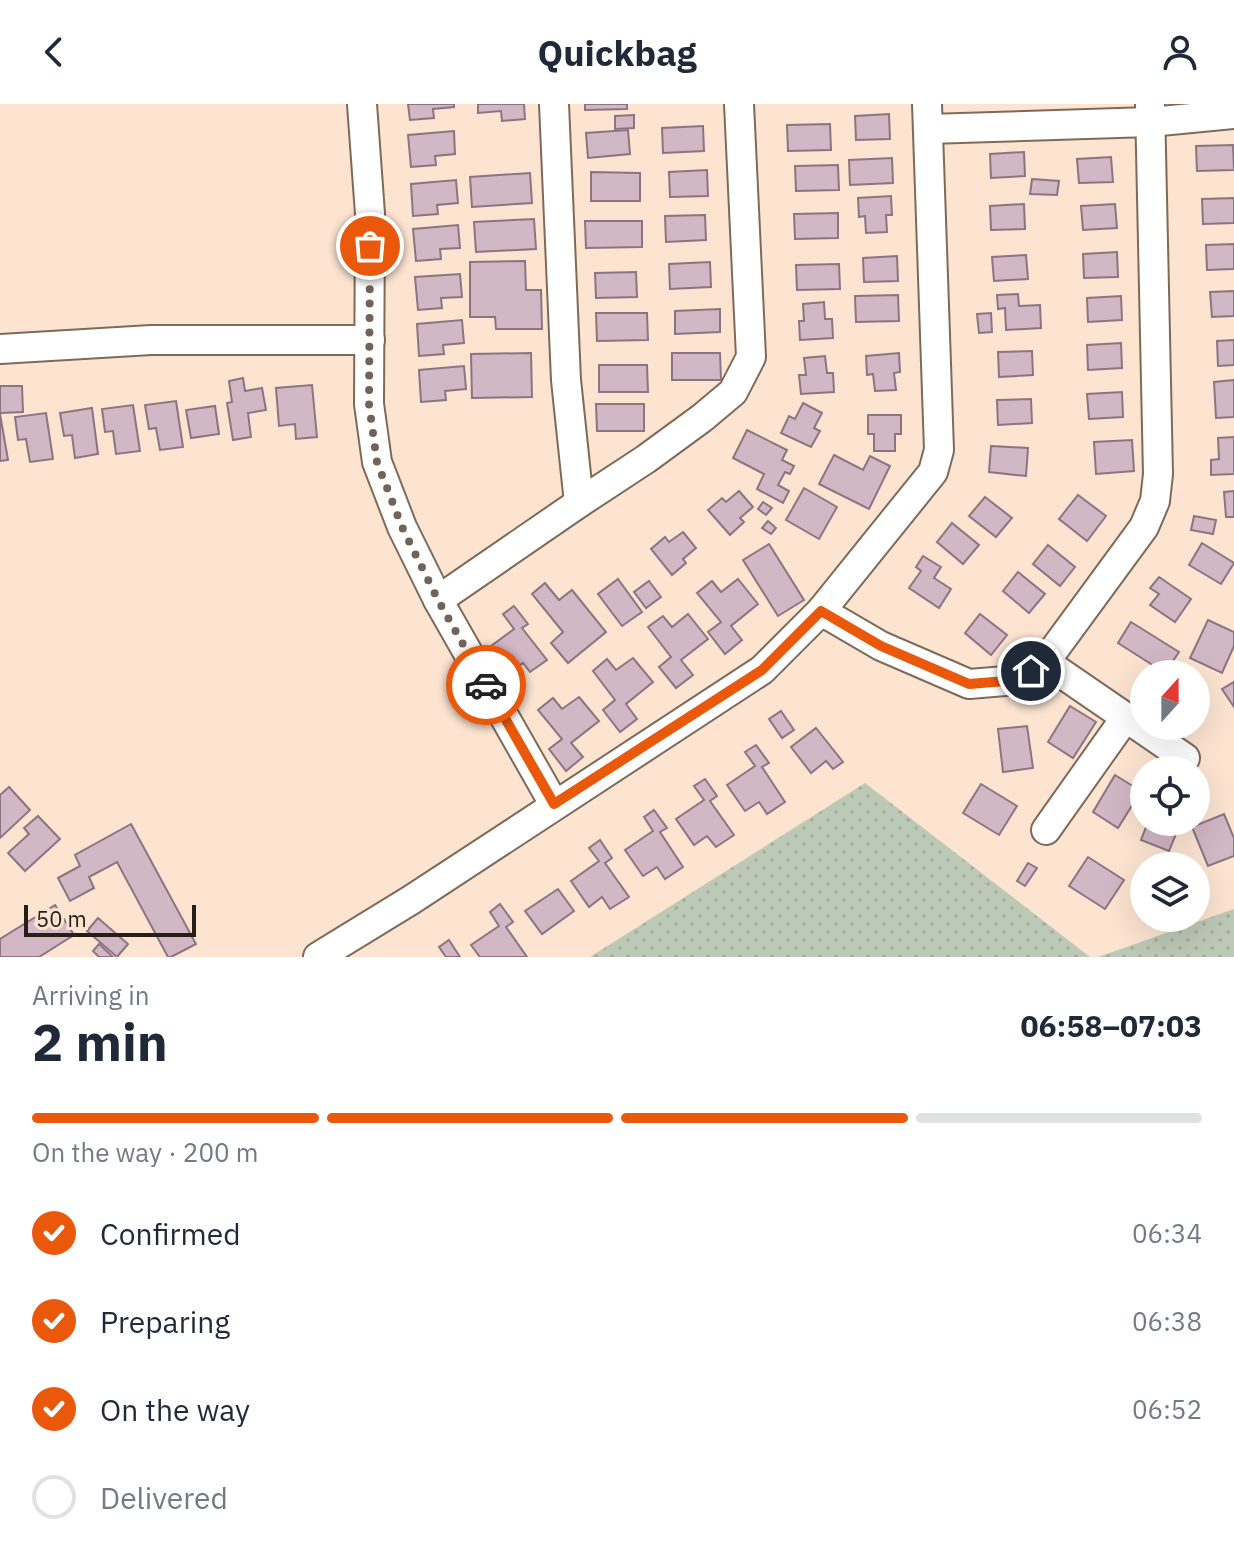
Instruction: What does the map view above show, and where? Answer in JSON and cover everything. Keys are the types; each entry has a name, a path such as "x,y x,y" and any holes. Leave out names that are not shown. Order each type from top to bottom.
{"street":[{"path":"362,104 370,214 369,404 377,462 402,527 438,600 554,804"},
{"path":"554,104 566,380 579,503"},
{"path":"438,600 646,459 733,392 751,357 739,104"},
{"path":"821,611 881,646 969,684 1018,680 1045,662 1144,527 1155,501 1158,474 1150,113"},
{"path":"318,957 411,900 762,670 821,611 933,472 939,450 928,117 1234,114"},
{"path":"0,349 151,340 370,340"},
{"path":"1045,662 1182,756"},
{"path":"1046,830 1126,717"}],"green space":[{"path":"865,783 1090,957 590,957"},
{"path":"1234,909 1234,957 1098,957 1169,932 1210,932 1210,917"}],"building":[{"path":"408,104 454,104 454,107 433,109 434,118 410,120"},
{"path":"478,104 524,104 525,119 502,121 501,111 478,113"},
{"path":"585,104 627,104 627,109 585,110"},
{"path":"889,114 890,139 856,140 855,116"},
{"path":"634,115 634,128 615,129 615,116"},
{"path":"830,124 831,150 788,151 787,125"},
{"path":"703,126 704,151 663,153 662,128"},
{"path":"628,130 630,154 588,158 586,133"},
{"path":"454,131 455,154 435,156 436,165 411,167 408,135"},
{"path":"1233,145 1234,170 1197,171 1196,146"},
{"path":"1024,152 1025,176 991,178 990,154"},
{"path":"1111,157 1113,182 1079,183 1077,159"},
{"path":"892,158 893,183 850,185 849,160"},
{"path":"838,165 839,190 796,191 795,166"},
{"path":"707,170 708,196 670,197 669,172"},
{"path":"591,172 640,173 640,201 591,201"},
{"path":"530,173 532,203 472,207 470,177"},
{"path":"1032,179 1059,181 1057,195 1030,194"},
{"path":"456,180 458,203 437,205 438,214 413,216 411,184"},
{"path":"891,196 892,215 886,215 887,232 866,233 865,216 859,217 858,198"},
{"path":"1234,198 1234,223 1203,224 1202,199"},
{"path":"1024,204 1025,229 991,230 990,206"},
{"path":"1115,204 1117,228 1083,230 1081,206"},
{"path":"838,213 838,238 795,239 794,214"},
{"path":"705,215 706,240 666,242 665,216"},
{"path":"534,219 536,249 476,252 474,222"},
{"path":"585,221 642,221 642,247 586,248"},
{"path":"458,225 460,248 440,249 441,259 416,261 413,229"},
{"path":"1234,244 1234,269 1207,270 1206,245"},
{"path":"1117,252 1118,277 1084,278 1083,254"},
{"path":"1026,255 1028,279 994,281 992,257"},
{"path":"897,256 898,281 864,282 863,258"},
{"path":"525,261 526,290 541,290 542,329 496,329 495,317 470,317 470,262"},
{"path":"710,262 711,287 670,289 669,264"},
{"path":"839,264 840,289 797,290 796,265"},
{"path":"636,272 637,297 596,298 595,273"},
{"path":"460,274 462,297 441,298 442,308 418,310 415,277"},
{"path":"1234,291 1234,316 1212,317 1210,292"},
{"path":"1018,294 1019,306 1040,305 1041,328 1006,330 1005,308 998,309 997,295"},
{"path":"898,295 899,321 856,322 855,296"},
{"path":"1121,296 1122,320 1088,322 1087,298"},
{"path":"824,302 825,319 832,319 833,338 800,340 799,321 804,321 803,304"},
{"path":"720,309 720,332 675,334 675,311"},
{"path":"596,313 647,313 648,340 597,341"},
{"path":"991,313 992,332 979,333 977,314"},
{"path":"462,320 464,343 443,345 444,354 419,356 417,324"},
{"path":"1234,340 1234,365 1218,366 1217,341"},
{"path":"1121,343 1122,368 1088,370 1087,345"},
{"path":"1032,351 1033,375 999,377 998,352"},
{"path":"531,353 532,397 472,398 471,354"},
{"path":"672,353 720,353 721,380 672,380"},
{"path":"899,353 900,372 894,373 896,390 875,391 873,374 867,375 866,356"},
{"path":"825,356 827,373 833,373 834,392 801,394 799,375 806,375 804,358"},
{"path":"599,365 647,365 648,392 599,392"},
{"path":"464,366 466,389 445,391 446,400 421,402 419,370"},
{"path":"243,378 245,391 262,388 266,410 248,413 251,437 233,440 227,403 232,402 229,381"},
{"path":"1234,380 1234,417 1216,418 1214,382"},
{"path":"312,385 317,437 296,439 295,424 279,426 276,388"},
{"path":"0,386 22,386 23,412 0,413"},
{"path":"1122,392 1123,417 1089,419 1087,394"},
{"path":"1031,399 1032,423 998,425 997,400"},
{"path":"176,401 183,447 160,450 156,428 149,429 145,405"},
{"path":"803,403 822,413 814,428 820,431 811,447 781,433 789,416 795,419"},
{"path":"596,404 644,404 644,431 597,431"},
{"path":"133,405 140,451 116,454 113,431 105,432 102,409"},
{"path":"215,406 219,434 191,438 186,410"},
{"path":"92,408 98,454 75,458 72,435 64,436 60,413"},
{"path":"46,413 53,459 30,462 26,439 18,440 15,417"},
{"path":"0,414 8,460 0,461"},
{"path":"868,415 901,415 901,434 895,434 895,451 874,451 874,434 868,434"},
{"path":"747,430 787,450 782,460 794,466 790,474 785,472 778,485 789,491 783,503 757,489 764,474 733,458"},
{"path":"1234,437 1234,474 1211,475 1211,460 1219,459 1218,438"},
{"path":"1132,440 1134,471 1096,474 1094,442"},
{"path":"991,446 1028,448 1026,476 989,472"},
{"path":"834,455 863,470 870,456 890,466 869,509 819,484"},
{"path":"804,488 837,507 819,539 786,520"},
{"path":"739,491 753,507 740,518 744,522 730,535 708,510 722,498 726,502"},
{"path":"1234,491 1234,517 1226,517 1224,492"},
{"path":"1078,495 1106,516 1087,541 1059,519"},
{"path":"985,497 1012,518 996,537 969,516"},
{"path":"763,502 772,508 766,515 758,509"},
{"path":"1194,516 1216,520 1213,534 1191,530"},
{"path":"768,521 776,528 771,534 762,528"},
{"path":"952,523 979,545 963,564 937,542"},
{"path":"683,532 696,548 683,559 686,563 672,575 651,549 665,537 669,542"},
{"path":"1202,543 1234,563 1221,584 1189,565"},
{"path":"769,544 804,600 778,616 743,560"},
{"path":"1048,545 1075,567 1060,586 1033,564"},
{"path":"923,556 941,567 934,578 951,589 939,608 909,588 921,571 916,567"},
{"path":"1018,572 1045,594 1029,613 1003,591"},
{"path":"1159,577 1191,599 1175,622 1150,605 1159,594 1150,588"},
{"path":"618,579 642,612 622,626 598,594"},
{"path":"738,579 758,604 731,626 742,640 725,654 708,632 721,622 697,593 712,581 721,592"},
{"path":"649,581 661,597 646,608 634,592"},
{"path":"545,583 559,600 572,590 606,632 568,663 551,643 563,632 532,594"},
{"path":"514,606 528,624 522,628 547,660 530,672 523,663 507,675 487,649 514,629 503,614"},
{"path":"688,614 708,639 681,660 693,675 676,688 659,667 671,657 648,627 663,616 672,627"},
{"path":"980,614 1007,635 991,655 965,633"},
{"path":"1208,620 1234,632 1234,646 1222,673 1210,667 1210,660 1190,658"},
{"path":"1131,622 1179,652 1174,660 1145,660 1118,643"},
{"path":"633,658 653,682 626,704 637,719 620,732 603,710 615,700 593,671 607,659 616,670"},
{"path":"1234,682 1234,707 1222,689"},
{"path":"579,697 599,721 571,743 583,757 566,771 549,749 562,739 538,710 553,698 562,709"},
{"path":"1070,706 1096,722 1073,758 1048,742"},
{"path":"781,711 794,730 782,738 769,719"},
{"path":"1027,726 1033,768 1003,772 998,729"},
{"path":"816,728 843,762 833,769 826,761 811,773 791,747"},
{"path":"756,745 769,763 762,767 785,802 767,814 759,802 745,811 727,785 755,766 745,752"},
{"path":"1115,775 1130,784 1130,809 1118,828 1093,812"},
{"path":"705,779 717,796 710,801 734,835 716,847 707,836 694,845 676,819 704,800 694,786"},
{"path":"981,784 1017,806 999,835 963,813"},
{"path":"9,787 30,810 0,838 0,795"},
{"path":"654,810 667,828 660,832 683,867 665,879 657,867 643,876 625,850 653,831 644,817"},
{"path":"1224,814 1234,838 1234,856 1210,865 1210,852 1202,852 1196,836 1210,836 1210,820"},
{"path":"38,816 60,839 25,871 8,853 29,834 24,828"},
{"path":"131,824 196,944 171,957 168,957 117,862 89,877 94,888 70,901 58,878 80,866 75,855"},
{"path":"1143,836 1175,836 1169,851 1141,840"},
{"path":"600,840 612,858 605,863 629,897 610,909 602,897 589,907 571,881 599,861 589,848"},
{"path":"1088,857 1124,880 1105,909 1069,886"},
{"path":"1028,863 1037,868 1025,886 1017,881"},
{"path":"558,889 574,911 542,934 525,911"},
{"path":"500,904 513,922 506,927 527,957 480,957 471,945 499,926 490,912"},
{"path":"55,905 74,935 39,957 0,957 0,939"},
{"path":"98,918 128,944 117,957 87,931"},
{"path":"449,940 460,957 446,957 439,947"},
{"path":"99,944 113,957 99,957 93,951"}],"way so far":[{"path":"370,246 369,404 377,462 402,527 438,600 486,685"}],"route":[{"path":"486,685 554,804 762,670 821,611 881,646 969,684 1018,680 1031,671"}]}
